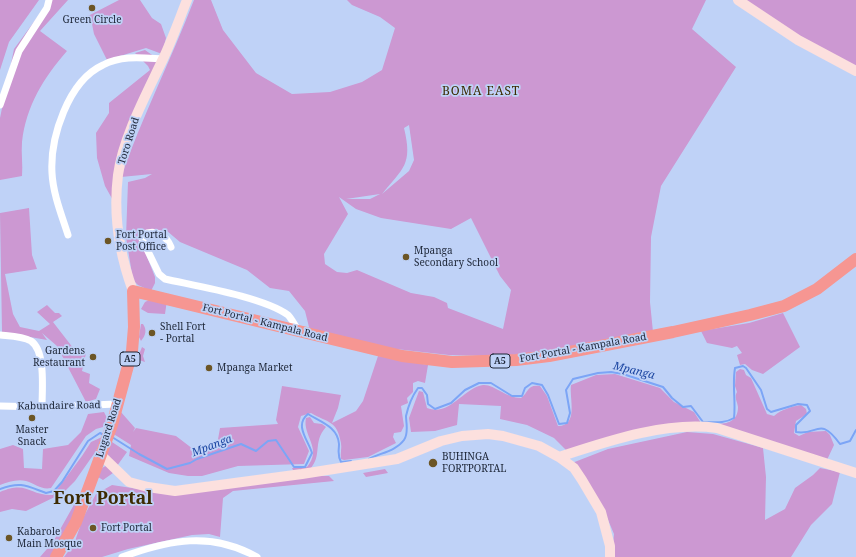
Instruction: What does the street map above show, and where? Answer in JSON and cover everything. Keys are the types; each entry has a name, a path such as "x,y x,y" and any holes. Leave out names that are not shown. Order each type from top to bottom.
{"highway":[{"name":"Fort Portal - Kampala Road","path":"133,291 402,356 452,362 516,360 549,356 673,332 784,306 817,289 856,259"},
{"name":"Lugard Road","path":"56,557 76,522 112,424 132,352 134,327 133,291"}],"main road":[{"name":"Toro Road","path":"133,291 118,243 118,173 130,134 149,86 163,59 187,0"},
{"path":"738,0 798,40 856,71"},
{"path":"559,456 610,441 656,431 700,426 725,431 856,473"},
{"path":"101,455 129,482 148,487 175,491 302,474 397,459 441,441 475,434 503,436 539,446 559,456 574,468 601,512 610,546 610,557"}],"street":[{"path":"0,105 19,51 47,8 49,0"},
{"path":"68,235 52,172 58,129 72,95 84,80 102,65 134,57 163,59"},
{"path":"171,248 168,239 161,234 150,232 142,235 142,239 159,274 165,279 238,296 277,309 289,316 298,331"},
{"path":"0,334 30,340 37,347 41,358 42,407"},
{"name":"Kabundaire Road","path":"0,406 42,407 117,404"},
{"path":"122,557 156,546 188,540 211,541 234,546 257,557"}],"shaded area":[{"path":"0,0 39,0 9,42 0,70"},
{"path":"46,0 68,0 40,31 67,51 51,71 37,93 27,116 22,142 22,176 0,180 0,118 14,49 47,4"},
{"path":"119,0 140,0 152,18 161,24 166,38 162,54 146,48 107,60 94,34 91,19 88,16"},
{"path":"194,0 211,0 223,30 256,73 292,94 330,92 362,82 382,70 395,28 380,17 352,5 347,0 706,0 692,29 736,67 661,186 651,237 650,302 653,332 525,354 497,356 449,355 387,348 310,331 305,311 289,291 270,288 247,270 180,242 167,231 144,232 138,234 155,277 155,283 151,291 138,285 133,280 126,237 128,182 145,178 152,174 121,177 138,132","holes":["409,125 414,160 409,171 382,194 401,171 407,158 404,128","380,194 370,199 346,199","339,197 356,209 381,218 451,229 471,218 500,276 511,290 503,329 448,308 447,303 434,297 411,293 357,270 347,273 337,272 325,264 324,254 348,214"]},
{"path":"745,0 856,0 856,66 801,37"},
{"path":"145,50 162,62 134,127 115,204 105,186 97,158 96,133 109,113 109,103 150,70 135,53"},
{"path":"29,208 32,255 37,269 5,274 13,314 20,327 39,331 50,324 37,312 47,305 55,313 59,313 62,316 53,322 77,353 86,353 82,371 90,374 89,383 100,389 96,399 86,402 57,346 42,333 47,340 2,332 0,213"},
{"path":"151,299 167,300 165,314 148,313 141,309 145,302"},
{"path":"783,313 800,347 763,374 752,370 745,364 740,365 737,355 742,353 737,346 732,348 707,343 701,331 749,323"},
{"path":"141,324 144,326 145,335 141,341 139,337"},
{"path":"142,347 145,349 143,356 145,362 139,360 138,357"},
{"path":"378,356 428,365 425,383 418,381 413,383 413,392 407,398 408,403 401,406 404,426 401,432 394,433 393,437 396,443 368,457 344,460 341,459 341,443 337,430 331,423 311,413 301,416 298,427 309,451 304,464 238,466 202,476 188,476 169,473 129,456 131,445 112,433 120,411 135,428 133,432 136,428 176,436 193,449 217,445 220,428 278,424 276,420 282,386 341,395 332,423 356,411 363,401"},
{"path":"740,369 744,370 746,375 751,378 767,414 774,416 783,410 801,405 806,409 807,414 796,421 794,433 799,436 808,432 826,431 830,435 834,445 827,460 742,434 684,427 567,451 554,438 527,425 500,419 501,406 459,404 457,425 435,431 411,432 409,418 419,391 423,392 427,408 435,410 443,409 469,391 483,385 487,385 510,396 521,398 530,387 540,386 547,396 558,426 565,425 571,416 571,385 596,375 615,374 660,388 674,402 694,412 701,423 725,423 730,422 737,414 737,392 735,386 736,372"},
{"path":"104,412 107,418 103,427 96,429 86,436 51,488 41,487 23,480 0,485 0,449 13,445 23,449 24,468 42,469 43,449 68,445 81,432 88,414"},
{"path":"310,417 314,423 322,424 326,427 319,438 316,459 310,469 293,470 292,468 307,467 313,454 313,448 306,424 306,418"},
{"path":"687,432 713,434 763,448 766,477 765,520 785,509 795,488 820,468 840,472 832,504 811,525 791,557 612,557 614,534 603,508 572,463 608,449"},
{"path":"102,437 96,451 75,481 63,493 26,511 12,509 0,512 0,492 9,489 23,488 45,495 53,495 91,442"},
{"path":"109,440 127,452 117,466 106,454"},
{"path":"109,465 112,467 113,473 103,480 98,477 101,469"},
{"path":"385,469 388,473 366,477 363,473"},
{"path":"305,476 329,476 334,481 233,491 223,498 220,537 209,534 192,535 128,549 102,557 64,557 74,544 83,518 96,494 112,485 145,490"},
{"path":"80,494 69,529 51,557 40,557 53,542"}],"waterway":[{"name":"Mpanga","path":"369,459 397,447 404,440 407,431 407,412 418,388 422,388 427,395 428,404 435,409 451,403 465,390 479,383 491,383 512,396 522,396 525,388 532,383 542,385 548,395 559,424 567,423 570,413 566,390 573,379 598,373 611,372 623,374 663,387 672,398 683,407 691,406 703,422 719,422 734,418 735,368 743,366 761,390 767,409 771,412 798,404 807,405 810,411 796,425 796,432 818,429 827,430 840,444 850,441 856,430"},
{"name":"Mpanga","path":"112,437 167,469 190,463 197,459 241,444 256,451 268,441 276,440 294,467 305,467 312,453 302,428 304,418 308,414 328,426 336,433 341,462 351,461"},
{"name":"Mpanga","path":"0,489 13,485 24,485 46,493 54,491 62,482 88,441 100,433 104,435"}],"place":[{"name":"Green Circle","path":"92,8"},
{"name":"Fort Portal Post Office","path":"108,241"},
{"name":"Mpanga Secondary School","path":"406,257"},
{"name":"Shell Fort - Portal","path":"152,333"},
{"name":"Gardens Restaurant","path":"93,357"},
{"name":"Mpanga Market","path":"209,368"},
{"name":"Master Snack","path":"32,418"},
{"name":"BUHINGA FORTPORTAL","path":"433,463"},
{"name":"Fort Portal","path":"93,528"},
{"name":"Kabarole Main Mosque","path":"9,538"}],"district":[{"name":"BOMA EAST","path":"481,92"},
{"name":"Fort Portal","path":"103,499"}]}
